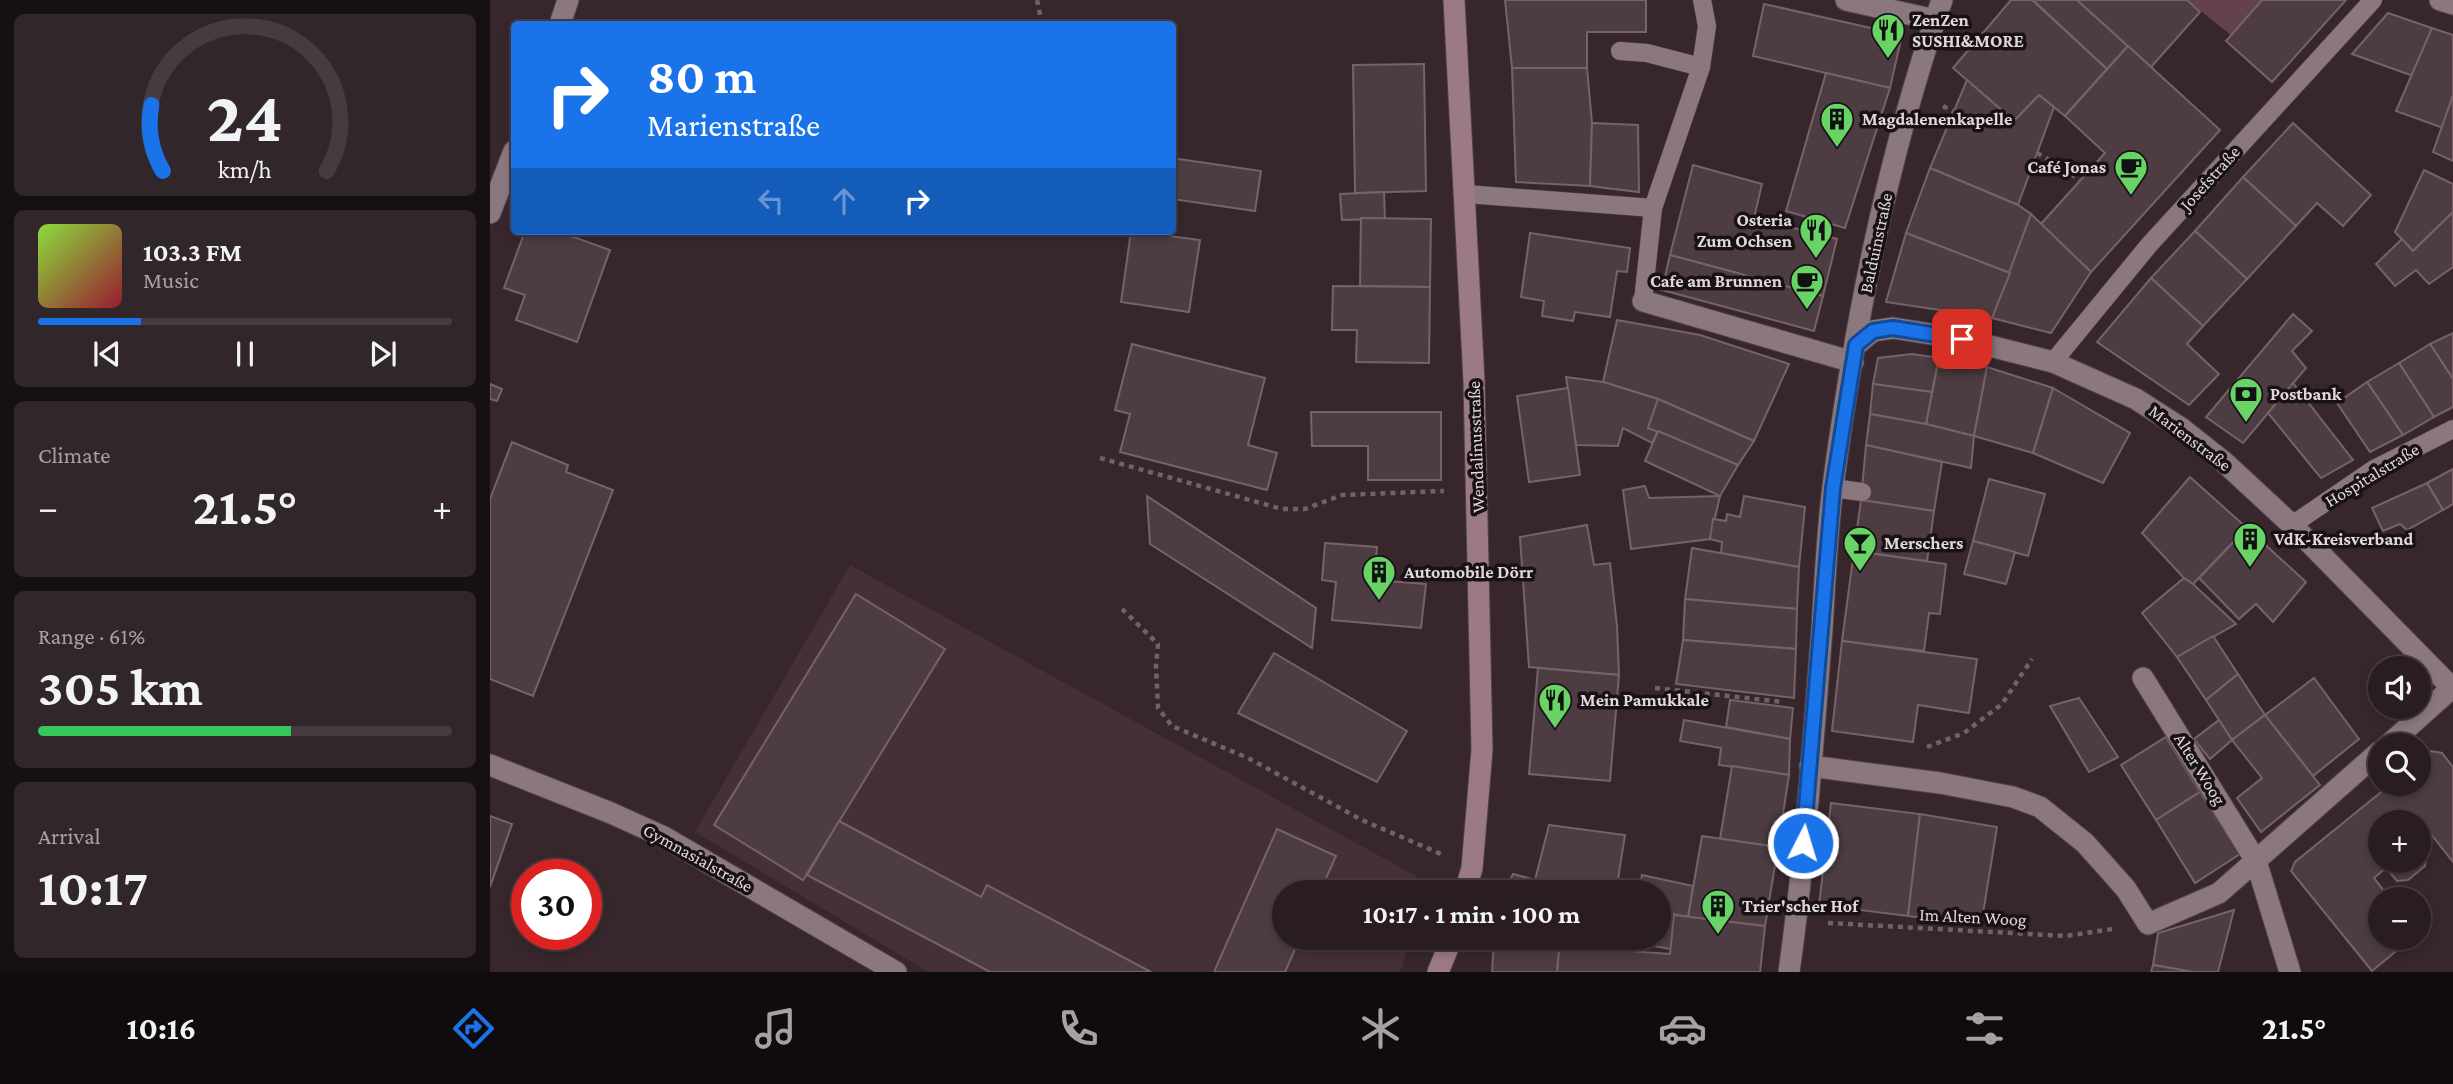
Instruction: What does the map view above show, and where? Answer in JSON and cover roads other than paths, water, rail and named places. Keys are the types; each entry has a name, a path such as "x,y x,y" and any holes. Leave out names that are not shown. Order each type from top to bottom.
{"main road":[{"name":"Wendalinusstraße","path":"1454,0 1466,194 1478,490 1482,750 1472,868 1468,880"},
{"path":"1438,972 1447,950"}],"street":[{"path":"560,21 568,0"},
{"name":"Balduinstraße","path":"1789,972 1816,705 1833,488 1866,283 1886,192 1938,10 1846,0"},
{"path":"2440,0 2453,4"},
{"path":"490,213 511,159"},
{"path":"1643,301 1854,354"},
{"name":"Marienstraße","path":"1854,354 1873,331 1893,328 1962,339 2053,362 2136,398 2181,428 2224,462 2292,524 2453,688"},
{"name":"Alter Woog","path":"2143,678 2256,861 2290,972"},
{"path":"2402,733 2453,688"},
{"path":"1810,766 1940,783 2013,797 2040,807 2085,844 2110,870 2126,889 2148,924 2219,892 2368,762"},
{"name":"Gymnasialstraße","path":"490,765 664,837 896,972"}],"lane":[{"path":"1643,301 1653,208 1701,67 1707,26 1702,0"},
{"name":"Josefstraße","path":"2053,362 2149,244 2373,0"},
{"path":"1620,51 1647,53 1701,67"},
{"path":"1466,194 1653,208"},
{"name":"Hospitalstraße","path":"2292,524 2374,469 2453,429"},
{"path":"1833,488 1862,492"}],"place":[{"name":"ZenZen SUSHI&MORE","path":"1888,60"},
{"name":"Magdalenenkapelle","path":"1837,149"},
{"name":"Café Jonas","path":"2131,197"},
{"name":"Osteria Zum Ochsen","path":"1816,260"},
{"name":"Cafe am Brunnen","path":"1807,311"},
{"name":"Postbank","path":"2246,424"},
{"name":"VdK-Kreisverband","path":"2250,569"},
{"name":"Merschers","path":"1860,573"},
{"name":"Automobile Dörr","path":"1379,602"},
{"name":"Mein Pamukkale","path":"1555,730"},
{"name":"Trier'scher Hof","path":"1718,936"}]}
